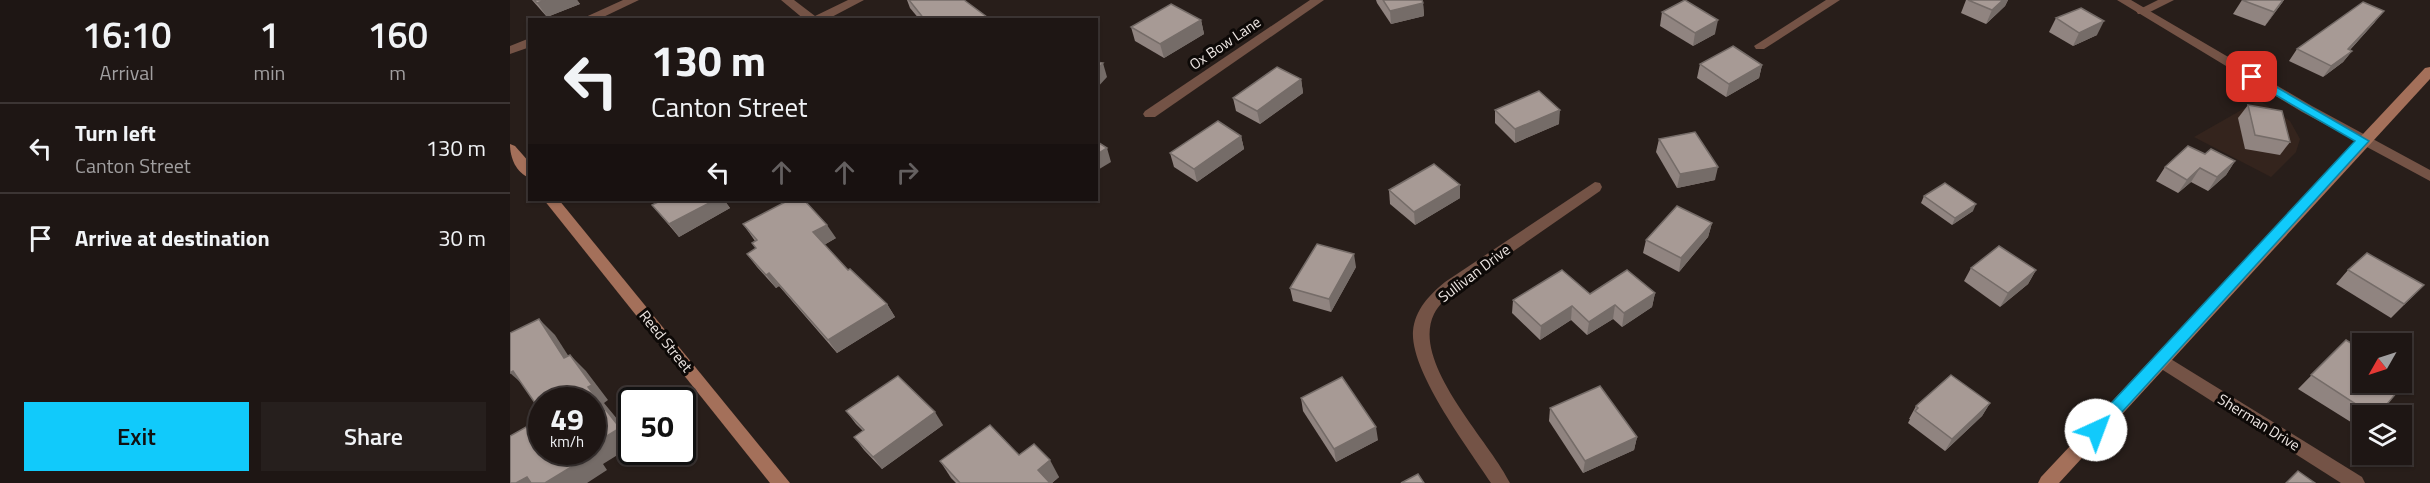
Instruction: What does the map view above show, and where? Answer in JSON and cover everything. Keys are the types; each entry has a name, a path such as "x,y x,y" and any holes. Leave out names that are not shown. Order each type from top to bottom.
{"main road":[{"path":"2047,483 2430,70"},
{"path":"510,149 528,171"},
{"name":"Reed Street","path":"552,201 781,483"}],"street":[{"path":"590,18 633,0"},
{"path":"787,0 811,18"},
{"path":"818,18 858,0"},
{"name":"Ox Bow Lane","path":"1150,114 1318,0"},
{"path":"1760,46 1834,0"},
{"path":"2123,0 2363,141 2430,176"},
{"path":"2142,11 2168,0"},
{"path":"510,50 528,43"},
{"name":"Sullivan Drive","path":"1501,483 1441,388 1425,358 1421,336 1424,317 1431,306 1453,285 1595,187"},
{"name":"Sherman Drive","path":"2161,360 2356,483"}],"shaded area":[{"path":"2259,100 2290,121 2300,139 2296,152 2271,177 2194,137"}],"building":[{"path":"909,0 964,0 988,18 923,18"},
{"path":"1383,0 1422,0 1423,3 1390,11"},
{"path":"1685,0 1718,20 1695,33 1662,12"},
{"path":"1968,0 2003,0 1992,10"},
{"path":"2242,0 2283,0 2274,12"},
{"path":"2363,2 2384,11 2348,49 2352,51 2331,66 2297,49"},
{"path":"1171,4 1201,20 1160,44 1131,27"},
{"path":"2081,8 2104,21 2079,33 2056,18"},
{"path":"1733,46 1762,65 1729,84 1700,64"},
{"path":"1277,67 1301,79 1257,111 1233,98"},
{"path":"1539,91 1560,110 1515,129 1495,110"},
{"path":"2248,105 2282,111 2290,142 2255,135"},
{"path":"1218,121 1241,136 1194,169 1170,153"},
{"path":"1695,132 1718,167 1680,174 1659,139"},
{"path":"1098,142 1107,148 1098,154"},
{"path":"2188,146 2205,154 2211,149 2235,161 2217,177 2200,168 2187,180 2165,167"},
{"path":"1434,164 1460,185 1414,212 1389,190"},
{"path":"1945,183 1976,204 1955,218 1924,196"},
{"path":"660,201 713,201 669,224 652,205"},
{"path":"787,201 805,201 827,225 813,232 848,270 850,269 887,304 828,340 769,273 766,275 747,254 756,248 752,243 757,240 743,224"},
{"path":"1677,206 1712,223 1681,258 1646,240"},
{"path":"1317,244 1354,254 1329,299 1290,288"},
{"path":"1999,246 2036,270 2008,293 1971,268"},
{"path":"2367,253 2424,285 2404,304 2348,270"},
{"path":"1562,270 1590,294 1627,270 1655,293 1624,313 1615,305 1589,322 1572,306 1541,326 1513,300"},
{"path":"539,319 564,358 570,355 592,385 588,387 528,387 528,393 513,371 510,373 510,333"},
{"path":"2346,340 2352,344 2352,393 2396,393 2386,405 2357,405 2311,375"},
{"path":"1951,375 1990,403 1952,439 1915,411 1918,408 1916,406"},
{"path":"898,376 935,412 873,457 854,437 864,430 846,411"},
{"path":"1342,377 1376,427 1334,449 1301,398"},
{"path":"1600,386 1637,437 1585,461 1550,408"},
{"path":"606,410 618,425 618,429 606,436"},
{"path":"990,425 1019,455 1034,444 1050,460 1038,470 1050,483 960,483 940,461"},
{"path":"528,426 528,465 575,465 545,483 531,483 527,477 516,483 510,483 510,436"},
{"path":"2298,471 2315,483 2286,483"},
{"path":"1418,474 1424,483 1401,483"}],"route":[{"path":"2096,430 2363,141 2252,77"}]}
